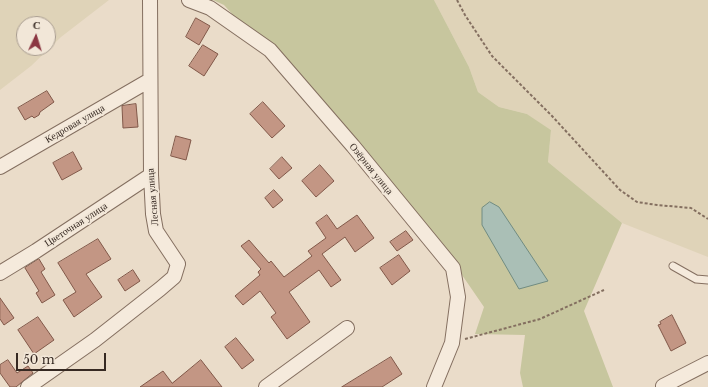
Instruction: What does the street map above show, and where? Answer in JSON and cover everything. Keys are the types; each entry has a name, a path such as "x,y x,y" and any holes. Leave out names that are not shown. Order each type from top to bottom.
{"street":[{"name":"Лесная улица","path":"28,387 95,340 174,277 178,264 156,231 152,214 150,175 150,0"},
{"name":"Озёрная улица","path":"189,0 210,8 270,50 353,146 453,268 458,298 452,343 434,387"},
{"name":"Кедровая улица","path":"0,168 150,80"},
{"name":"Цветочная улица","path":"0,273 36,251 150,175"},
{"path":"266,387 348,328"},
{"path":"663,386 708,363"}],"lane":[{"path":"673,266 696,279 708,280"}],"path":[{"path":"457,0 492,56 552,116 620,190 637,202 691,208 708,219"},
{"path":"452,343 540,319 604,290"}],"shaded area":[{"path":"0,0 109,0 56,42 56,16 16,16 16,56 41,56 0,90"},
{"path":"434,0 708,0 708,257 622,223 548,162 551,130 527,114 499,107 478,92 469,67"},
{"path":"490,202 499,207 548,281 519,289 482,225 482,208"}],"green space":[{"path":"213,0 434,0 469,67 478,92 499,107 527,114 551,130 548,162 622,223 584,311 613,387 523,387 520,373 525,335 475,334 484,307 438,240 224,5"}],"building":[{"path":"196,18 210,26 199,45 186,37"},
{"path":"203,45 218,54 204,76 189,66"},
{"path":"47,91 54,102 40,112 39,115 34,118 32,116 25,120 18,108"},
{"path":"263,102 285,126 272,138 250,114"},
{"path":"136,104 138,127 123,128 122,106"},
{"path":"176,136 191,140 186,160 171,156"},
{"path":"73,152 82,169 62,180 53,163"},
{"path":"282,157 292,168 279,179 270,169"},
{"path":"320,165 334,181 316,197 302,181"},
{"path":"274,190 283,200 273,208 265,198"},
{"path":"327,215 337,229 357,215 374,238 355,252 345,237 322,254 341,280 331,287 319,270 289,292 310,322 287,339 271,317 276,313 260,291 243,305 235,296 260,275 258,272 261,269 241,246 249,240 269,263 271,261 284,277 312,256 308,251 326,238 316,223"},
{"path":"406,231 413,240 397,251 390,242"},
{"path":"98,239 111,259 86,274 102,297 74,317 63,300 76,292 58,263"},
{"path":"399,255 410,271 392,285 380,268"},
{"path":"39,259 45,269 41,272 55,295 42,303 36,293 39,291 25,268"},
{"path":"133,270 140,281 125,291 118,280"},
{"path":"0,298 14,318 4,325 0,319"},
{"path":"672,315 686,343 671,351 658,325 661,324 660,322"},
{"path":"38,317 54,340 34,354 18,330"},
{"path":"236,338 254,360 242,369 225,347"},
{"path":"391,357 402,374 382,387 342,387"},
{"path":"8,360 17,373 28,366 33,373 16,387 10,387 0,373 0,365"},
{"path":"201,360 222,387 140,387 163,371 172,383"}]}
